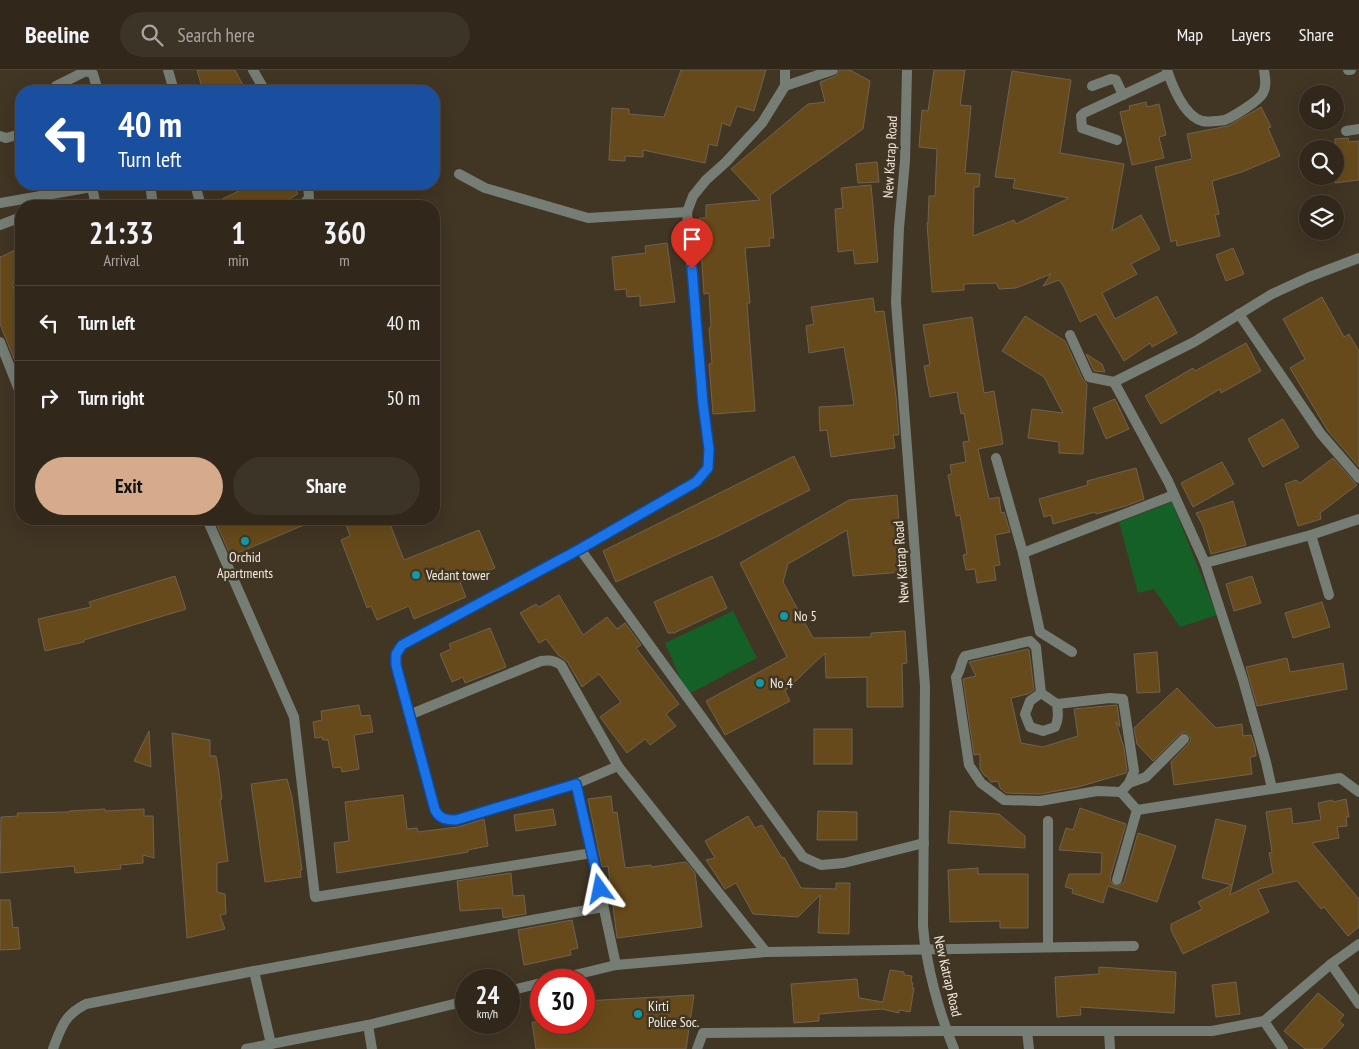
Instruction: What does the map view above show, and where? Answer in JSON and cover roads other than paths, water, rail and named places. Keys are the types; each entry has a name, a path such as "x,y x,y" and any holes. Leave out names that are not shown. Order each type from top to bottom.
{"street":[{"path":"168,70 172,85"},
{"path":"253,70 262,85"},
{"path":"618,766 576,784 456,820 445,820 438,816 435,810 396,665 396,654 402,645 580,549 696,482 708,468 709,449 703,404 687,212 693,196 706,180 726,162 762,123 785,86 785,70"},
{"path":"785,86 834,70"},
{"name":"New Katrap Road","path":"907,70 905,161 899,228 896,302 925,686 923,926 925,949 946,1031 954,1049"},
{"path":"1117,140 1082,128 1081,116 1084,112 1168,72 1175,91 1190,113 1201,120 1224,120 1259,99 1264,91 1266,82 1264,70"},
{"path":"58,85 86,71 93,72 96,85"},
{"path":"1092,86 1111,79 1116,80 1123,95"},
{"path":"1346,131 1359,129"},
{"path":"0,136 6,138 15,136"},
{"path":"458,174 485,188 588,218 687,212"},
{"path":"16,200 67,190"},
{"path":"0,203 15,200"},
{"path":"0,225 15,219"},
{"path":"1070,335 1089,377 1114,382 1194,342 1279,290 1309,276 1359,258"},
{"path":"1239,314 1321,434 1359,478"},
{"path":"0,342 15,380"},
{"path":"1114,382 1174,494 1205,563 1243,680 1272,790"},
{"path":"996,458 1023,554 1040,632 1072,652"},
{"path":"1023,554 1174,494"},
{"path":"1205,563 1311,535 1359,519"},
{"path":"210,525 294,718 315,897 592,853"},
{"path":"1311,535 1328,595"},
{"path":"580,549 802,857 821,865 844,864 924,843"},
{"path":"1041,693 1036,647 1030,641 965,656 962,660 960,672 956,677 969,765 981,784 1004,800 1014,802 1040,801 1097,791 1121,792 1137,810"},
{"path":"409,715 541,661 550,660 561,665 618,766 766,952"},
{"path":"1041,693 1030,701 1025,714 1030,727 1042,731 1055,726 1058,721 1058,704"},
{"path":"1041,693 1058,704 1110,698 1123,699 1134,772 1129,783 1121,792"},
{"path":"1129,783 1146,777 1184,739"},
{"path":"1137,810 1340,778 1359,792"},
{"path":"576,784 616,965"},
{"path":"1117,880 1137,810"},
{"path":"1048,821 1048,947"},
{"path":"53,1049 63,1022 74,1010 86,1004 254,971 604,907"},
{"path":"697,1049 703,1033 1212,1031 1264,1022 1331,964 1359,944"},
{"path":"595,970 616,965 766,952 1134,946"},
{"path":"1331,964 1359,1004"},
{"path":"254,971 271,1044"},
{"path":"246,1049 368,1025 455,1004"},
{"path":"1264,1022 1282,1049"},
{"path":"368,1025 372,1049"},
{"path":"1027,1031 1029,1049"},
{"path":"1109,1031 1110,1049"}],"place":[{"name":"Orchid Apartments","path":"245,541"},
{"name":"Vedant tower","path":"416,575"},
{"name":"No 5","path":"784,616"},
{"name":"No 4","path":"760,683"},
{"name":"Kirti Police Soc.","path":"638,1014"}]}
